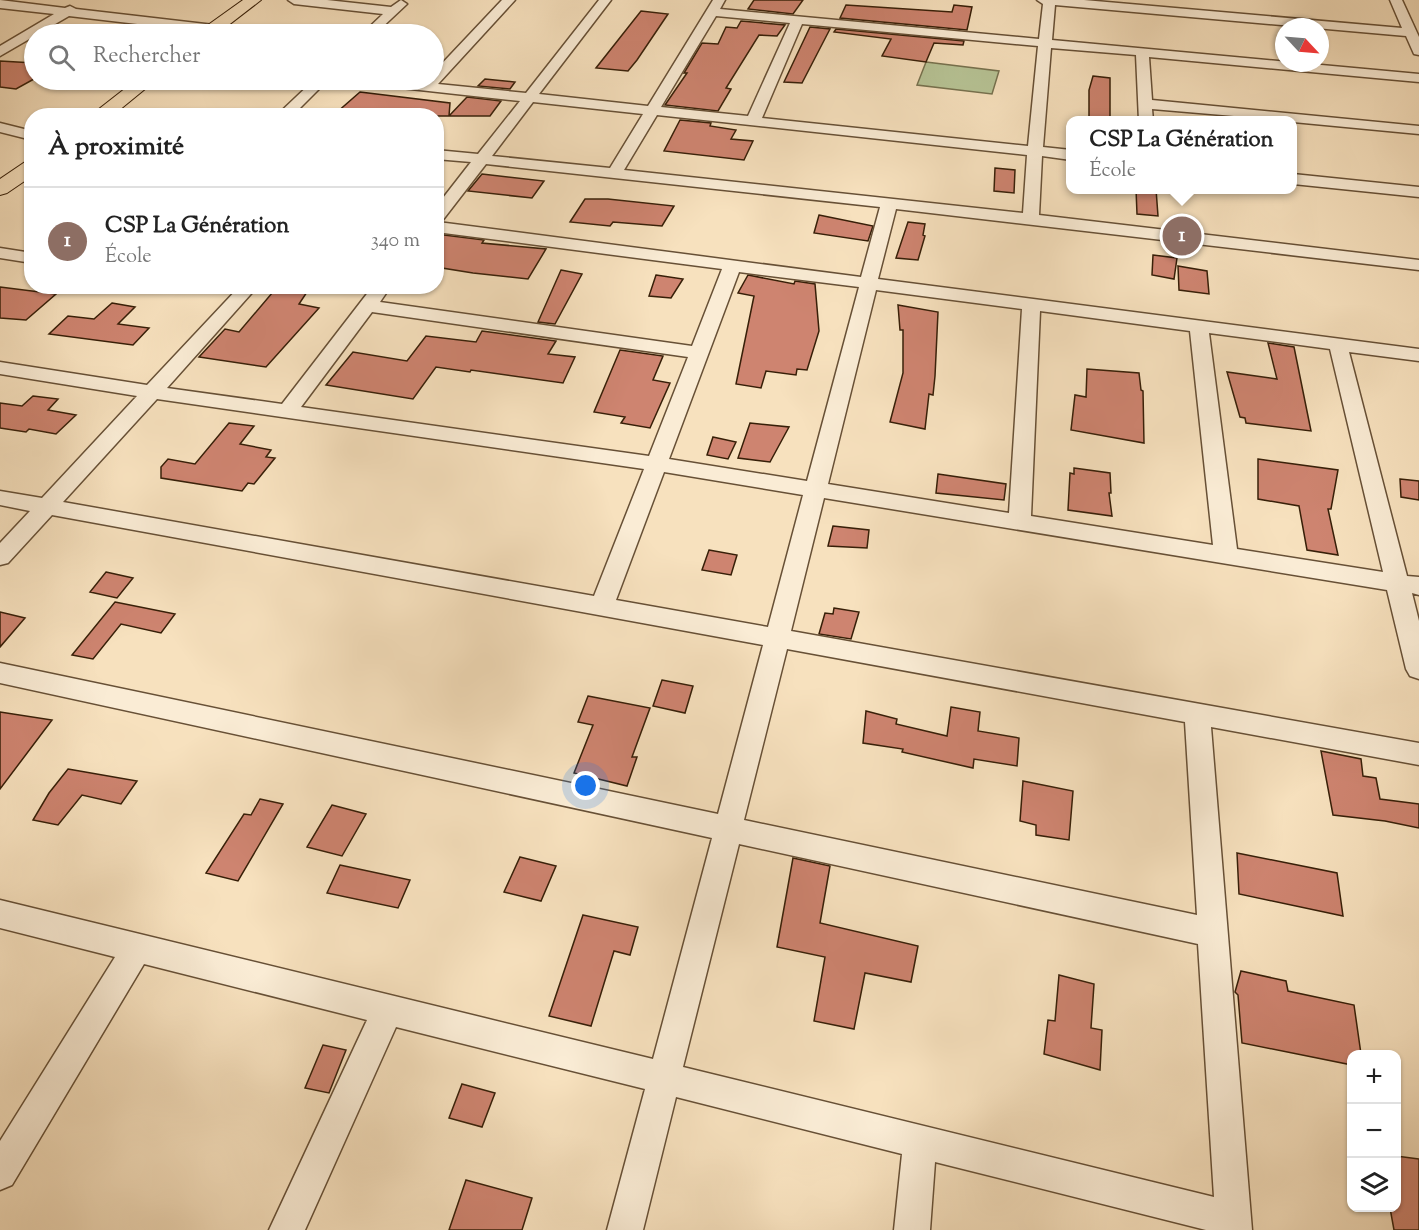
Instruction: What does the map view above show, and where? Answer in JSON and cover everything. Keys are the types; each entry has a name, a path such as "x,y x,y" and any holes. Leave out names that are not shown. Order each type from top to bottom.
{"main road":[{"path":"221,24 253,0"},
{"path":"110,108 134,90"},
{"path":"0,189 24,174"}],"street":[{"path":"46,24 87,0"},
{"path":"294,0 331,2 394,11"},
{"path":"379,24 405,0"},
{"path":"444,69 509,0"},
{"path":"1042,0 1411,33"},
{"path":"1031,219 1049,0"},
{"path":"1396,0 1419,51"},
{"path":"444,208 531,97 600,1"},
{"path":"0,4 153,24"},
{"path":"614,174 715,6 798,20 1419,78"},
{"path":"754,119 798,20"},
{"path":"3,48 24,36"},
{"path":"1142,52 1146,116"},
{"path":"444,88 754,119 1066,154"},
{"path":"291,108 310,90"},
{"path":"1145,104 1271,116"},
{"path":"1297,118 1419,130"},
{"path":"0,127 24,134"},
{"path":"444,155 1031,219 1419,265"},
{"path":"1297,179 1419,192"},
{"path":"625,1230 889,204"},
{"path":"444,228 1419,355"},
{"path":"0,253 24,257"},
{"path":"602,607 732,266"},
{"path":"0,556 152,392 237,294"},
{"path":"288,410 377,294"},
{"path":"1020,522 1031,304"},
{"path":"368,306 699,353"},
{"path":"1199,326 1226,555"},
{"path":"1338,344 1408,584 1419,669"},
{"path":"0,368 657,464 1408,584"},
{"path":"0,498 1419,754"},
{"path":"0,673 1213,933"},
{"path":"0,914 920,1142 1233,1225 1197,714"},
{"path":"0,1173 137,948"},
{"path":"287,1230 388,1010"},
{"path":"912,1230 920,1142"}],"green space":[{"path":"926,62 999,71 992,94 917,85"}],"building":[{"path":"754,0 803,0 793,14 748,9"},
{"path":"846,5 952,12 954,5 972,7 967,30 840,18"},
{"path":"641,11 668,14 637,60 628,71 596,68"},
{"path":"741,21 785,25 777,36 759,35 726,88 731,89 718,111 665,105 687,73 684,73 702,43 718,44 726,27 737,28"},
{"path":"810,27 830,29 802,83 784,82"},
{"path":"836,29 964,41 963,45 934,43 926,62 882,56 891,39 834,32"},
{"path":"0,61 24,62 24,85 16,89 0,87"},
{"path":"1093,76 1110,78 1110,116 1089,116 1089,90"},
{"path":"485,79 515,82 510,89 478,86"},
{"path":"360,92 450,103 449,116 444,116 444,108 342,108"},
{"path":"467,97 501,101 490,116 449,116"},
{"path":"680,120 711,123 710,126 736,130 731,139 753,141 744,160 664,151"},
{"path":"995,168 1015,170 1014,193 994,191"},
{"path":"482,174 544,181 532,198 468,191"},
{"path":"1136,194 1156,194 1158,216 1137,214"},
{"path":"585,199 608,199 674,206 662,226 613,222 610,226 570,222"},
{"path":"819,215 873,226 868,241 814,233"},
{"path":"908,222 925,224 923,235 925,236 918,260 896,258"},
{"path":"444,235 484,240 482,243 546,249 528,279 444,268"},
{"path":"1153,255 1177,258 1174,279 1152,275"},
{"path":"1178,266 1207,271 1209,294 1179,290"},
{"path":"561,270 582,274 555,324 538,322"},
{"path":"656,275 683,279 671,298 649,296"},
{"path":"748,275 794,284 795,281 815,284 819,331 807,370 797,369 796,375 766,371 761,388 736,384 754,296 738,293"},
{"path":"0,287 24,290 24,294 56,294 26,320 0,318"},
{"path":"271,294 306,294 299,304 319,308 266,367 199,357 225,329 239,332"},
{"path":"112,303 135,307 118,324 149,328 133,345 49,334 68,316 94,319"},
{"path":"898,305 938,312 933,395 929,394 925,429 890,422 903,373 903,330 900,330"},
{"path":"482,331 556,341 548,354 575,357 563,383 436,367 413,399 326,385 353,352 407,361 426,336 476,342"},
{"path":"1268,343 1294,347 1311,431 1246,423 1245,418 1240,417 1227,372 1277,379"},
{"path":"620,350 663,356 653,380 670,383 650,428 621,423 625,417 594,412"},
{"path":"1087,369 1139,373 1143,391 1144,443 1071,430 1075,395 1086,397"},
{"path":"33,396 58,399 48,410 76,415 56,434 29,429 26,432 0,428 0,403 22,406"},
{"path":"229,423 254,426 240,444 271,450 266,457 275,458 254,484 248,483 242,491 161,478 161,467 168,459 195,464"},
{"path":"750,423 789,427 770,462 738,458"},
{"path":"713,437 736,442 728,459 707,455"},
{"path":"1258,459 1338,470 1331,509 1328,509 1338,555 1307,550 1299,506 1258,499"},
{"path":"1074,468 1110,473 1111,493 1109,493 1112,516 1068,510 1070,473 1074,474"},
{"path":"938,474 1006,484 1004,500 936,493"},
{"path":"1400,479 1419,481 1419,500 1401,497"},
{"path":"833,526 869,530 867,548 828,546"},
{"path":"709,550 737,555 731,575 702,570"},
{"path":"106,572 133,578 117,598 90,592"},
{"path":"115,602 175,614 161,633 121,624 93,659 72,655"},
{"path":"834,608 859,612 851,639 819,634 825,613 833,614"},
{"path":"0,612 25,618 0,647"},
{"path":"662,680 693,686 685,713 653,706"},
{"path":"588,696 650,708 632,757 637,757 627,786 574,773 593,725 578,722"},
{"path":"951,707 980,712 978,731 1019,738 1017,766 974,759 973,768 902,752 903,749 863,743 866,711 897,719 896,724 947,736"},
{"path":"0,712 52,720 0,789"},
{"path":"1321,751 1361,759 1363,776 1376,778 1380,799 1419,804 1419,828 1385,821 1333,815"},
{"path":"68,769 137,781 121,804 82,795 58,825 33,820 49,793"},
{"path":"1023,781 1073,791 1069,840 1036,835 1036,825 1020,821"},
{"path":"260,799 283,804 238,881 206,873 244,814 251,815"},
{"path":"332,805 366,814 342,856 307,847"},
{"path":"1237,853 1337,873 1343,916 1239,894"},
{"path":"520,857 556,866 541,901 504,892"},
{"path":"793,858 830,866 820,923 918,946 911,982 865,973 854,1029 814,1021 825,957 777,947"},
{"path":"340,865 410,880 398,908 327,893"},
{"path":"583,915 638,927 630,955 614,951 591,1026 549,1016"},
{"path":"1241,971 1286,981 1288,991 1354,1005 1360,1050 1347,1050 1347,1064 1242,1043 1238,995 1235,992"},
{"path":"1059,975 1094,984 1091,1028 1102,1030 1100,1070 1044,1054 1048,1020 1055,1021"},
{"path":"323,1045 346,1050 329,1093 305,1088"},
{"path":"462,1084 495,1093 482,1127 449,1118"},
{"path":"1401,1157 1419,1159 1419,1230 1394,1230 1391,1212 1401,1212"},
{"path":"466,1180 532,1198 522,1230 449,1230"}],"place":[{"name":"CSP La Génération","path":"1182,236"}]}
